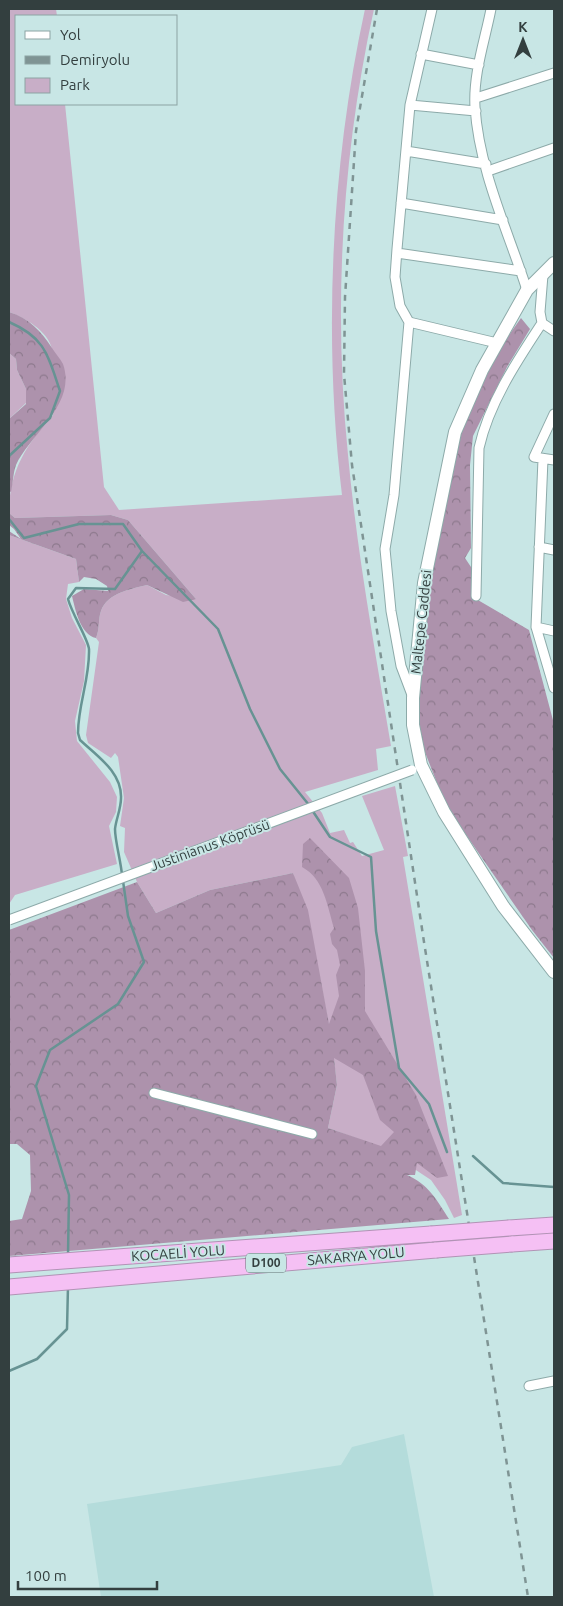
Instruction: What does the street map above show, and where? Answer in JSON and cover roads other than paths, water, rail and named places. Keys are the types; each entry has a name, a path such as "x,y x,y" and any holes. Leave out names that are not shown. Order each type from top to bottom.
{"highway":[{"name":"KOCAELİ YOLU","path":"9,1265 554,1225"},
{"name":"SAKARYA YOLU","path":"9,1287 248,1265 554,1241"}],"street":[{"path":"413,698 401,666 390,611 385,549 394,495 409,322 400,306 395,277 401,203 410,105 432,9"},
{"path":"491,9 479,65 476,111 487,167 502,220 527,290"},
{"path":"421,54 479,65"},
{"path":"476,98 554,73"},
{"path":"410,105 476,111"},
{"path":"406,151 487,167 554,148"},
{"path":"401,203 502,220"},
{"path":"397,253 521,271"},
{"name":"Maltepe Caddesi","path":"554,263 527,290 482,370 455,432 424,583 413,698 417,767 472,859 503,906 554,972"},
{"path":"476,596 479,448 482,434 517,362 542,323 540,312 542,275"},
{"path":"409,322 497,343"},
{"path":"542,323 554,331"},
{"path":"554,414 534,457 554,460"},
{"path":"543,459 536,627 554,688"},
{"path":"539,547 554,550"},
{"path":"536,627 554,631"},
{"name":"Justinianus Köprüsü","path":"9,920 417,767"},
{"path":"154,1093 312,1134"},
{"path":"529,1386 554,1381"}],"waterway":[{"path":"9,322 31,335 44,349 60,391 50,418 9,456"},
{"path":"9,519 24,538 79,524 123,524 142,551 218,629 250,709 280,769 309,805"},
{"path":"122,875 115,829 121,802 120,789 113,772 80,740 78,733 88,670 89,649 68,599 76,588 115,589 142,551"},
{"path":"312,810 330,837 371,857 376,931 399,1068 429,1104 447,1152"},
{"path":"68,1255 69,1195 36,1086 50,1050 118,1004 144,962 128,916 123,881"},
{"path":"473,1156 503,1183 554,1187"},
{"path":"9,1371 37,1359 67,1329 68,1286"}],"railway":[{"path":"377,9 356,131 345,297 344,374 352,465 424,942 528,1597"}]}
